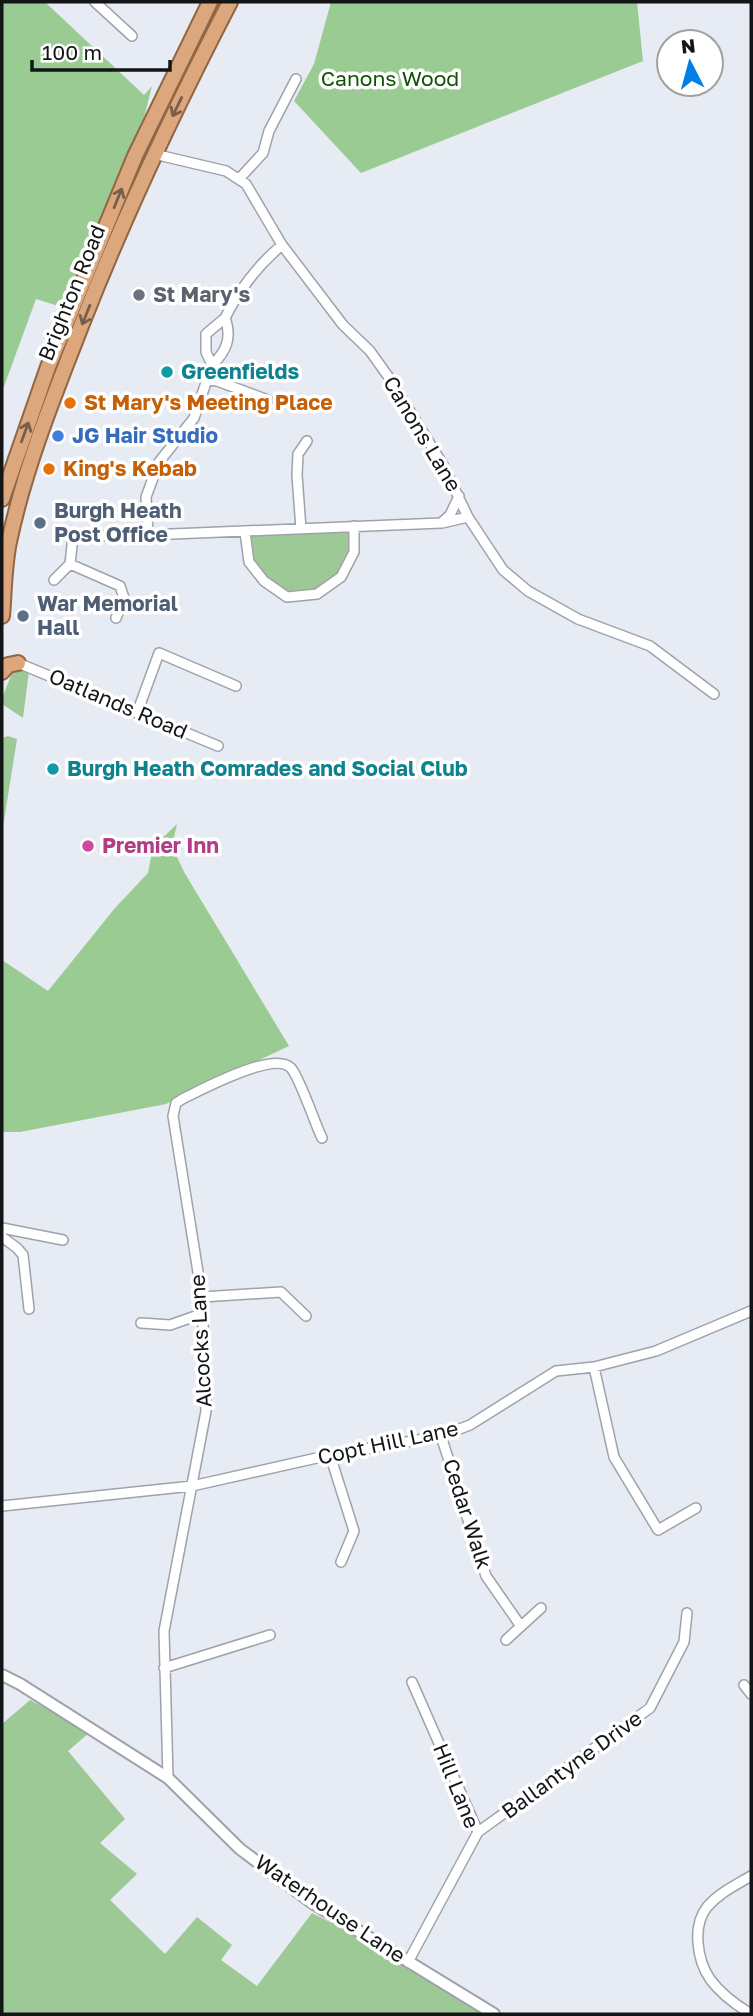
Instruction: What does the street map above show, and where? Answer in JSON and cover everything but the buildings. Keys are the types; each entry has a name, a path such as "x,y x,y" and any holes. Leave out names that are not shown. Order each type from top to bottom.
{"highway":[{"name":"Brighton Road","path":"2,499 48,368 140,148 211,2"},
{"name":"Brighton Road","path":"2,616 5,552 34,453 62,374 154,154 230,2"},
{"path":"140,148 154,154"},
{"path":"2,656 18,663"},
{"path":"2,672 8,665 18,663"}],"street":[{"path":"101,4 132,36"},
{"path":"154,154 226,171 239,179 263,153 269,131 296,79"},
{"name":"Canons Lane","path":"239,179 246,184 282,245 343,325 370,351 443,465 468,517 503,569 528,591 578,619 650,646 714,694"},
{"path":"212,365 206,352 206,334 225,318 235,298 245,288 261,262 282,245"},
{"path":"148,536 146,497 159,462 194,418 212,365 221,357 227,345 230,332 225,318"},
{"path":"207,380 217,381 268,400"},
{"path":"302,528 296,475 298,454 307,441"},
{"path":"441,523 450,514 459,496"},
{"path":"54,580 70,564 73,536 148,536 441,523 468,517"},
{"path":"245,532 249,562 264,582 286,597 317,594 341,577 354,552 354,526"},
{"path":"70,564 120,586 124,598 116,618"},
{"path":"137,713 159,653 236,685"},
{"name":"Oatlands Road","path":"18,663 218,746"},
{"name":"Alcocks Lane","path":"169,1778 164,1631 206,1411 204,1313 173,1116 176,1104 197,1091 257,1066 286,1064 294,1073 322,1138"},
{"path":"2,1228 63,1240"},
{"path":"2,1237 23,1255 29,1308"},
{"path":"202,1297 281,1292 306,1317"},
{"name":"Copt Hill Lane","path":"2,1506 192,1486 330,1455 441,1436 470,1425 556,1371 594,1367 656,1351 751,1311"},
{"path":"141,1323 170,1325 204,1313"},
{"path":"594,1367 614,1457 658,1530 696,1508"},
{"name":"Cedar Walk","path":"441,1436 486,1576 520,1625"},
{"path":"330,1455 354,1531 341,1562"},
{"path":"506,1640 541,1608"},
{"name":"Ballantyne Drive","path":"478,1832 650,1708 684,1642 687,1613"},
{"path":"164,1668 270,1635"},
{"name":"Waterhouse Lane","path":"2,1675 169,1778 240,1849 311,1902 494,2014"},
{"name":"Hill Lane","path":"408,1962 478,1832 412,1682"},
{"path":"744,1685 751,1694"},
{"path":"751,1876 724,1891 706,1908 698,1930 700,1955 709,1978 733,2003 751,2014"}],"green space":[{"path":"2,2 45,2 144,95 152,86 143,122 65,308 36,299 2,392"},
{"name":"Canons Wood","path":"331,2 637,2 643,61 361,173 294,101 314,64"},
{"path":"354,526 354,552 341,577 317,594 287,597 249,562 245,532"},
{"path":"18,668 29,671 23,718 2,704 13,670"},
{"path":"8,736 17,739 2,833 2,738"},
{"path":"177,824 172,846 184,872 289,1046 166,1104 20,1132 2,1132 2,960 48,991 115,908 148,873 153,847"},
{"path":"30,1700 90,1732 68,1751 125,1819 100,1843 137,1874 110,1900 165,1954 197,1917 232,1945 221,1960 257,1986 312,1913 408,1962 494,2014 2,2014 2,1724"}],"place":[{"name":"St Mary's","path":"139,295"},
{"name":"Greenfields","path":"167,372"},
{"name":"St Mary's Meeting Place","path":"70,403"},
{"name":"JG Hair Studio","path":"58,436"},
{"name":"King's Kebab","path":"49,469"},
{"name":"Burgh Heath Post Office","path":"40,523"},
{"name":"War Memorial Hall","path":"23,616"},
{"name":"Burgh Heath Comrades and Social Club","path":"53,769"},
{"name":"Premier Inn","path":"88,846"}]}
